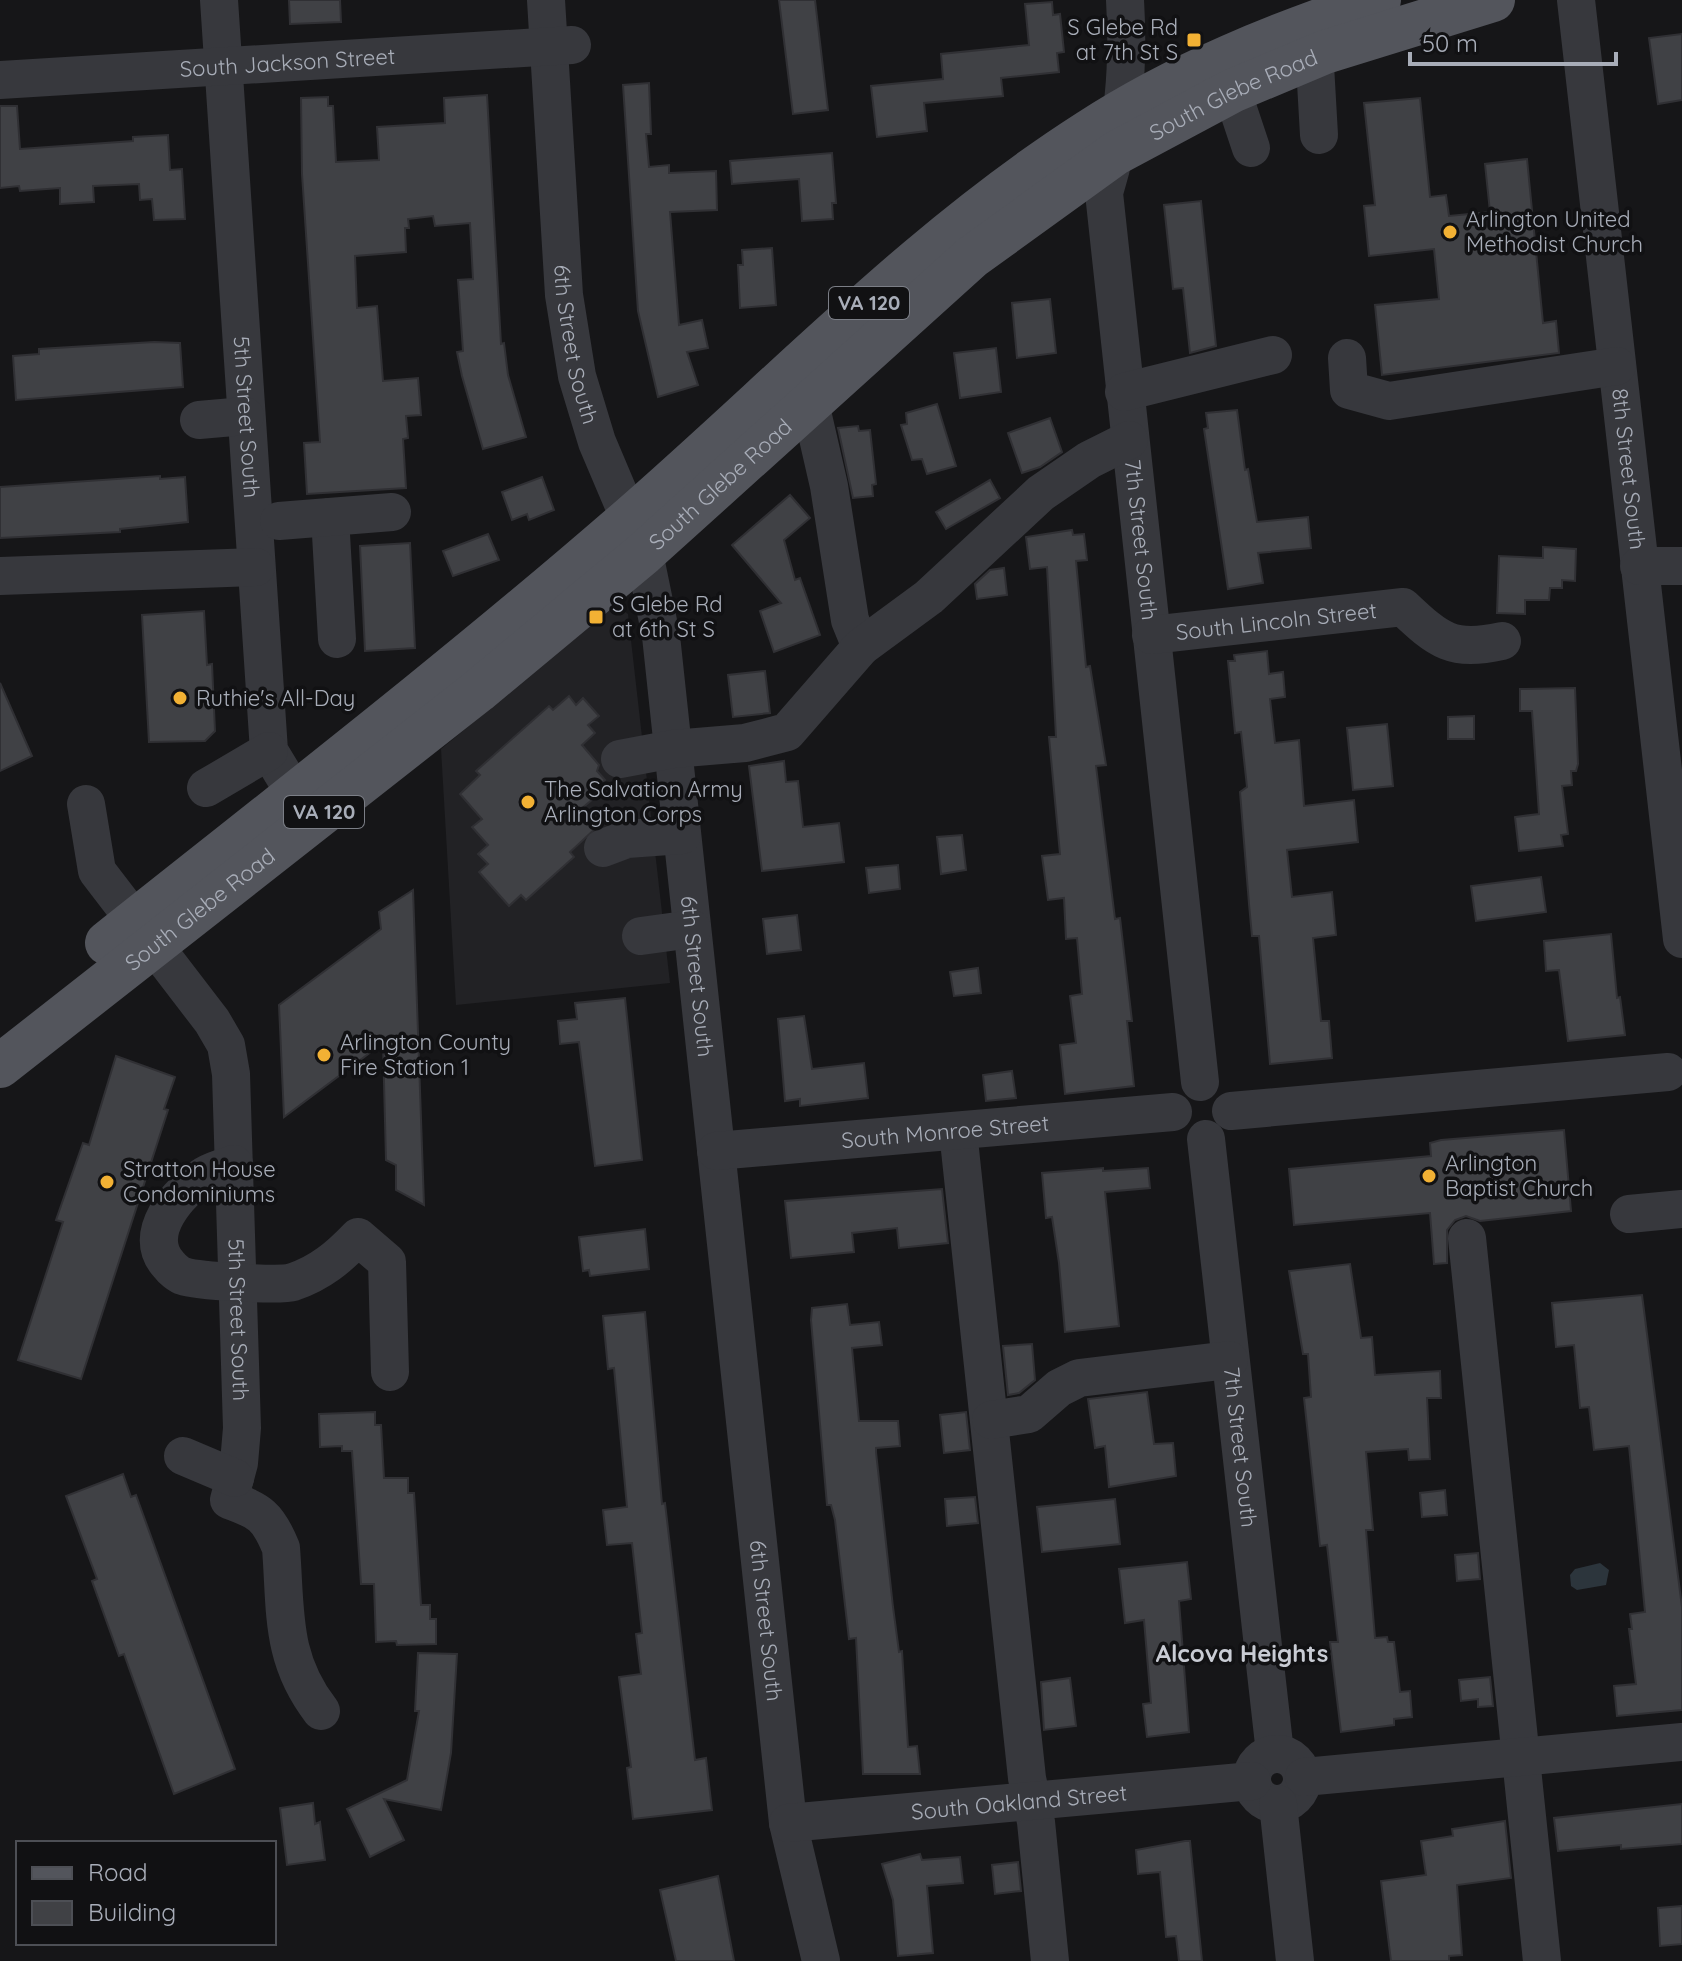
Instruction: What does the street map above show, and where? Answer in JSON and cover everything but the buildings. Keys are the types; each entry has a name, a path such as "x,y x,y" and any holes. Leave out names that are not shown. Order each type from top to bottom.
{"main road":[{"name":"South Glebe Road","path":"638,535 810,403 972,257 1116,153 1232,91 1379,0"},
{"name":"South Glebe Road","path":"0,1066 145,933 303,808 478,691 957,227 1076,140 1125,110 1218,62 1493,0"},
{"name":"South Glebe Road","path":"0,1029 145,933"}],"street":[{"name":"5th Street South","path":"219,0 269,751 303,808"},
{"name":"6th Street South","path":"546,0 561,45 564,295 577,376 597,442 638,535 661,636 788,1823 821,1961"},
{"name":"7th Street South","path":"1125,0 1129,58 1125,110 1104,193 1200,1082"},
{"name":"8th Street South","path":"1576,0 1682,939"},
{"path":"1314,39 1319,135"},
{"name":"South Jackson Street","path":"0,80 561,45"},
{"path":"1232,91 1251,148"},
{"path":"1124,392 1273,355"},
{"path":"1348,374 1389,401 1617,366"},
{"path":"810,403 829,486 850,620 861,647"},
{"path":"199,420 245,416"},
{"path":"620,759 673,749 745,743 787,732 861,647 929,597 1041,493 1089,460 1129,440"},
{"path":"279,521 392,512"},
{"path":"330,517 337,639"},
{"path":"1639,566 1682,566"},
{"path":"0,576 256,567"},
{"name":"South Lincoln Street","path":"1151,635 1403,607 1429,632 1450,644 1471,648 1502,641"},
{"path":"206,788 269,751"},
{"name":"5th Street South","path":"86,804 97,871 226,1045 231,1074 242,1428 229,1500 259,1511 274,1530 281,1548 293,1666 302,1686 321,1711"},
{"path":"603,848 627,839 682,835"},
{"path":"641,936 692,929"},
{"path":"1231,1111 1677,1070"},
{"path":"1200,1082 1209,1083 1225,1093 1231,1111 1226,1126 1206,1139 1188,1135 1173,1112 1184,1089 1200,1082"},
{"name":"South Monroe Street","path":"716,1151 1173,1112"},
{"path":"958,1131 1050,1961"},
{"name":"7th Street South","path":"1206,1139 1268,1779 1295,1961"},
{"path":"234,1164 207,1173 181,1193 168,1211 160,1234 160,1252 169,1266 183,1276 291,1283 333,1263 358,1237 387,1262 390,1372"},
{"path":"1629,1214 1682,1209"},
{"path":"1467,1238 1542,1961"},
{"path":"991,1420 1029,1414 1059,1388 1079,1378 1229,1360"},
{"path":"183,1456 235,1478"},
{"path":"1268,1779 1293,1798 1304,1777 1682,1742"},
{"name":"South Oakland Street","path":"788,1823 1268,1779"}],"shaded area":[{"path":"619,607 628,614 670,983 456,1005 441,749 612,608"},
{"path":"1600,1563 1609,1570 1606,1585 1577,1590 1571,1586 1570,1575 1575,1569"}],"place":[{"name":"S Glebe Rd at 7th St S","path":"1194,40"},
{"name":"Arlington United Methodist Church","path":"1450,232"},
{"name":"S Glebe Rd at 6th St S","path":"596,617"},
{"name":"Ruthie's All-Day","path":"180,698"},
{"name":"The Salvation Army Arlington Corps","path":"528,802"},
{"name":"Arlington County Fire Station 1","path":"324,1055"},
{"name":"Arlington Baptist Church","path":"1429,1176"},
{"name":"Stratton House Condominiums","path":"107,1182"}],"district":[{"name":"Alcova Heights","path":"1242,1654"}]}
